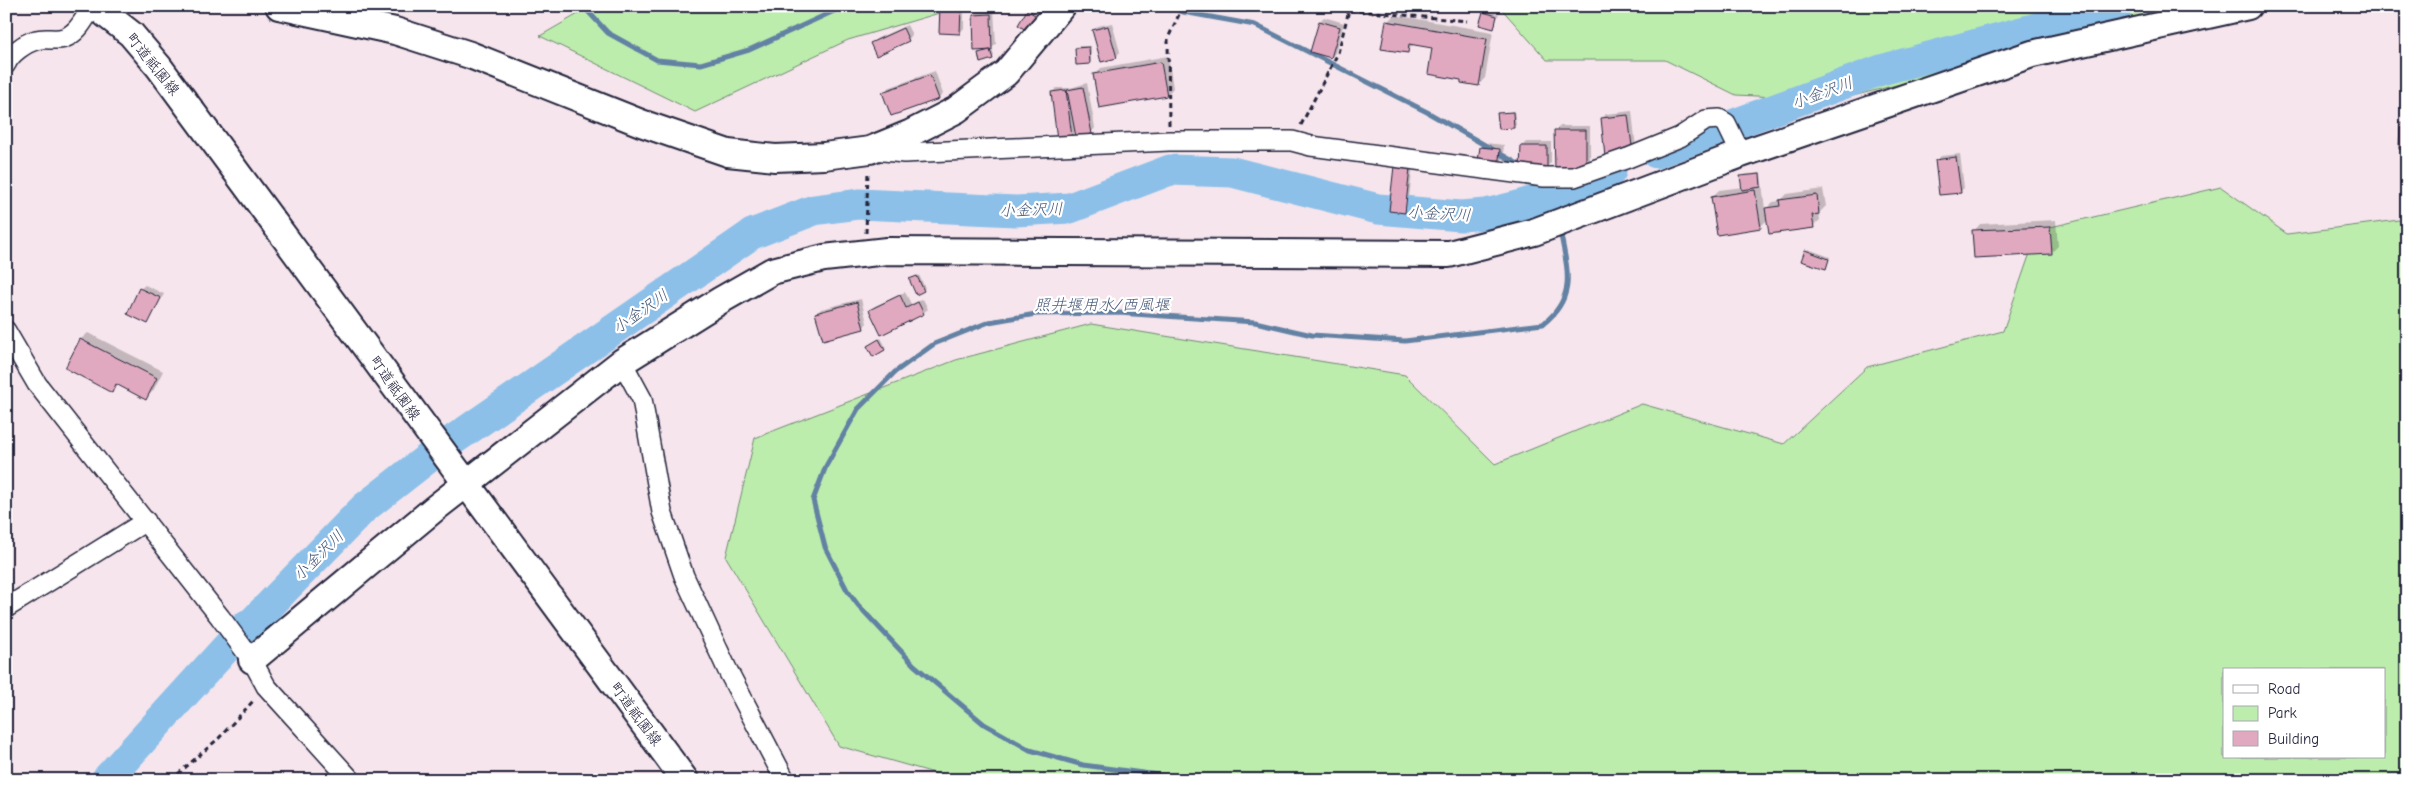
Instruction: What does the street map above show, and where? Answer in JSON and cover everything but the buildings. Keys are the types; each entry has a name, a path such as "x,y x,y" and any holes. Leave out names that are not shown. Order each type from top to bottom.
{"street":[{"path":"6,64 8,59 19,50 36,40 65,38 77,30 94,6"},
{"name":"町道祗園線","path":"94,6 131,34 159,67 685,780"},
{"path":"279,6 404,34 470,56 641,123 728,152 775,158 824,156 870,150 904,153 1169,140 1292,141 1311,146 1544,178 1574,177 1680,137 1706,120 1719,119 1726,123 1741,154"},
{"path":"870,150 909,134 956,110 1006,73 1062,6"},
{"path":"249,655 288,628 465,484 622,362 721,300 772,271 824,258 887,251 1450,254 1534,232 1741,154 2032,54 2248,6"},
{"path":"6,331 37,384 249,655 266,686 351,780"},
{"path":"622,362 642,399 662,512 684,576 728,669 785,780"},
{"path":"6,608 146,521"}],"path":[{"path":"1169,140 1168,38 1183,6"},
{"path":"1292,141 1338,54 1350,10 1466,20"},
{"path":"866,228 868,187"},
{"path":"171,780 219,738 266,686"}],"green space":[{"path":"592,6 963,6 848,40 695,112 540,36"},
{"path":"1499,6 2209,6 1837,100 1736,95 1665,60 1547,60"},
{"path":"2221,187 2287,234 2407,219 2407,780 959,780 839,746 726,557 755,438 956,360 1091,324 1405,375 1495,464 1642,404 1784,444 1867,367 2003,331 2038,230"}],"waterway":[{"path":"583,6 608,33 657,60 701,64 749,50 845,6"},
{"path":"1168,6 1183,12 1255,25 1427,112 1525,168"},
{"name":"小金沢川","path":"1656,153 1881,70 2118,6"},
{"name":"小金沢川","path":"106,780 247,625 252,623 364,508 437,451 752,234 814,210 859,204 1016,211 1070,208 1170,170 1232,172 1378,209 1461,216 1486,214 1518,206 1558,193 1611,171"},
{"name":"照井堰用水/西風堰","path":"1541,181 1558,193 1558,214"},
{"name":"照井堰用水/西風堰","path":"1195,780 1083,765 1030,750 984,724 914,665 858,605 847,590 825,547 813,500 826,466 858,409 895,372 934,344 989,322 1036,314 1118,313 1255,322 1312,335 1405,341 1543,324 1554,314 1566,292 1567,269 1560,230"},
{"name":"照井堰用水/西風堰","path":"1405,780 1471,778 1476,780"}]}
